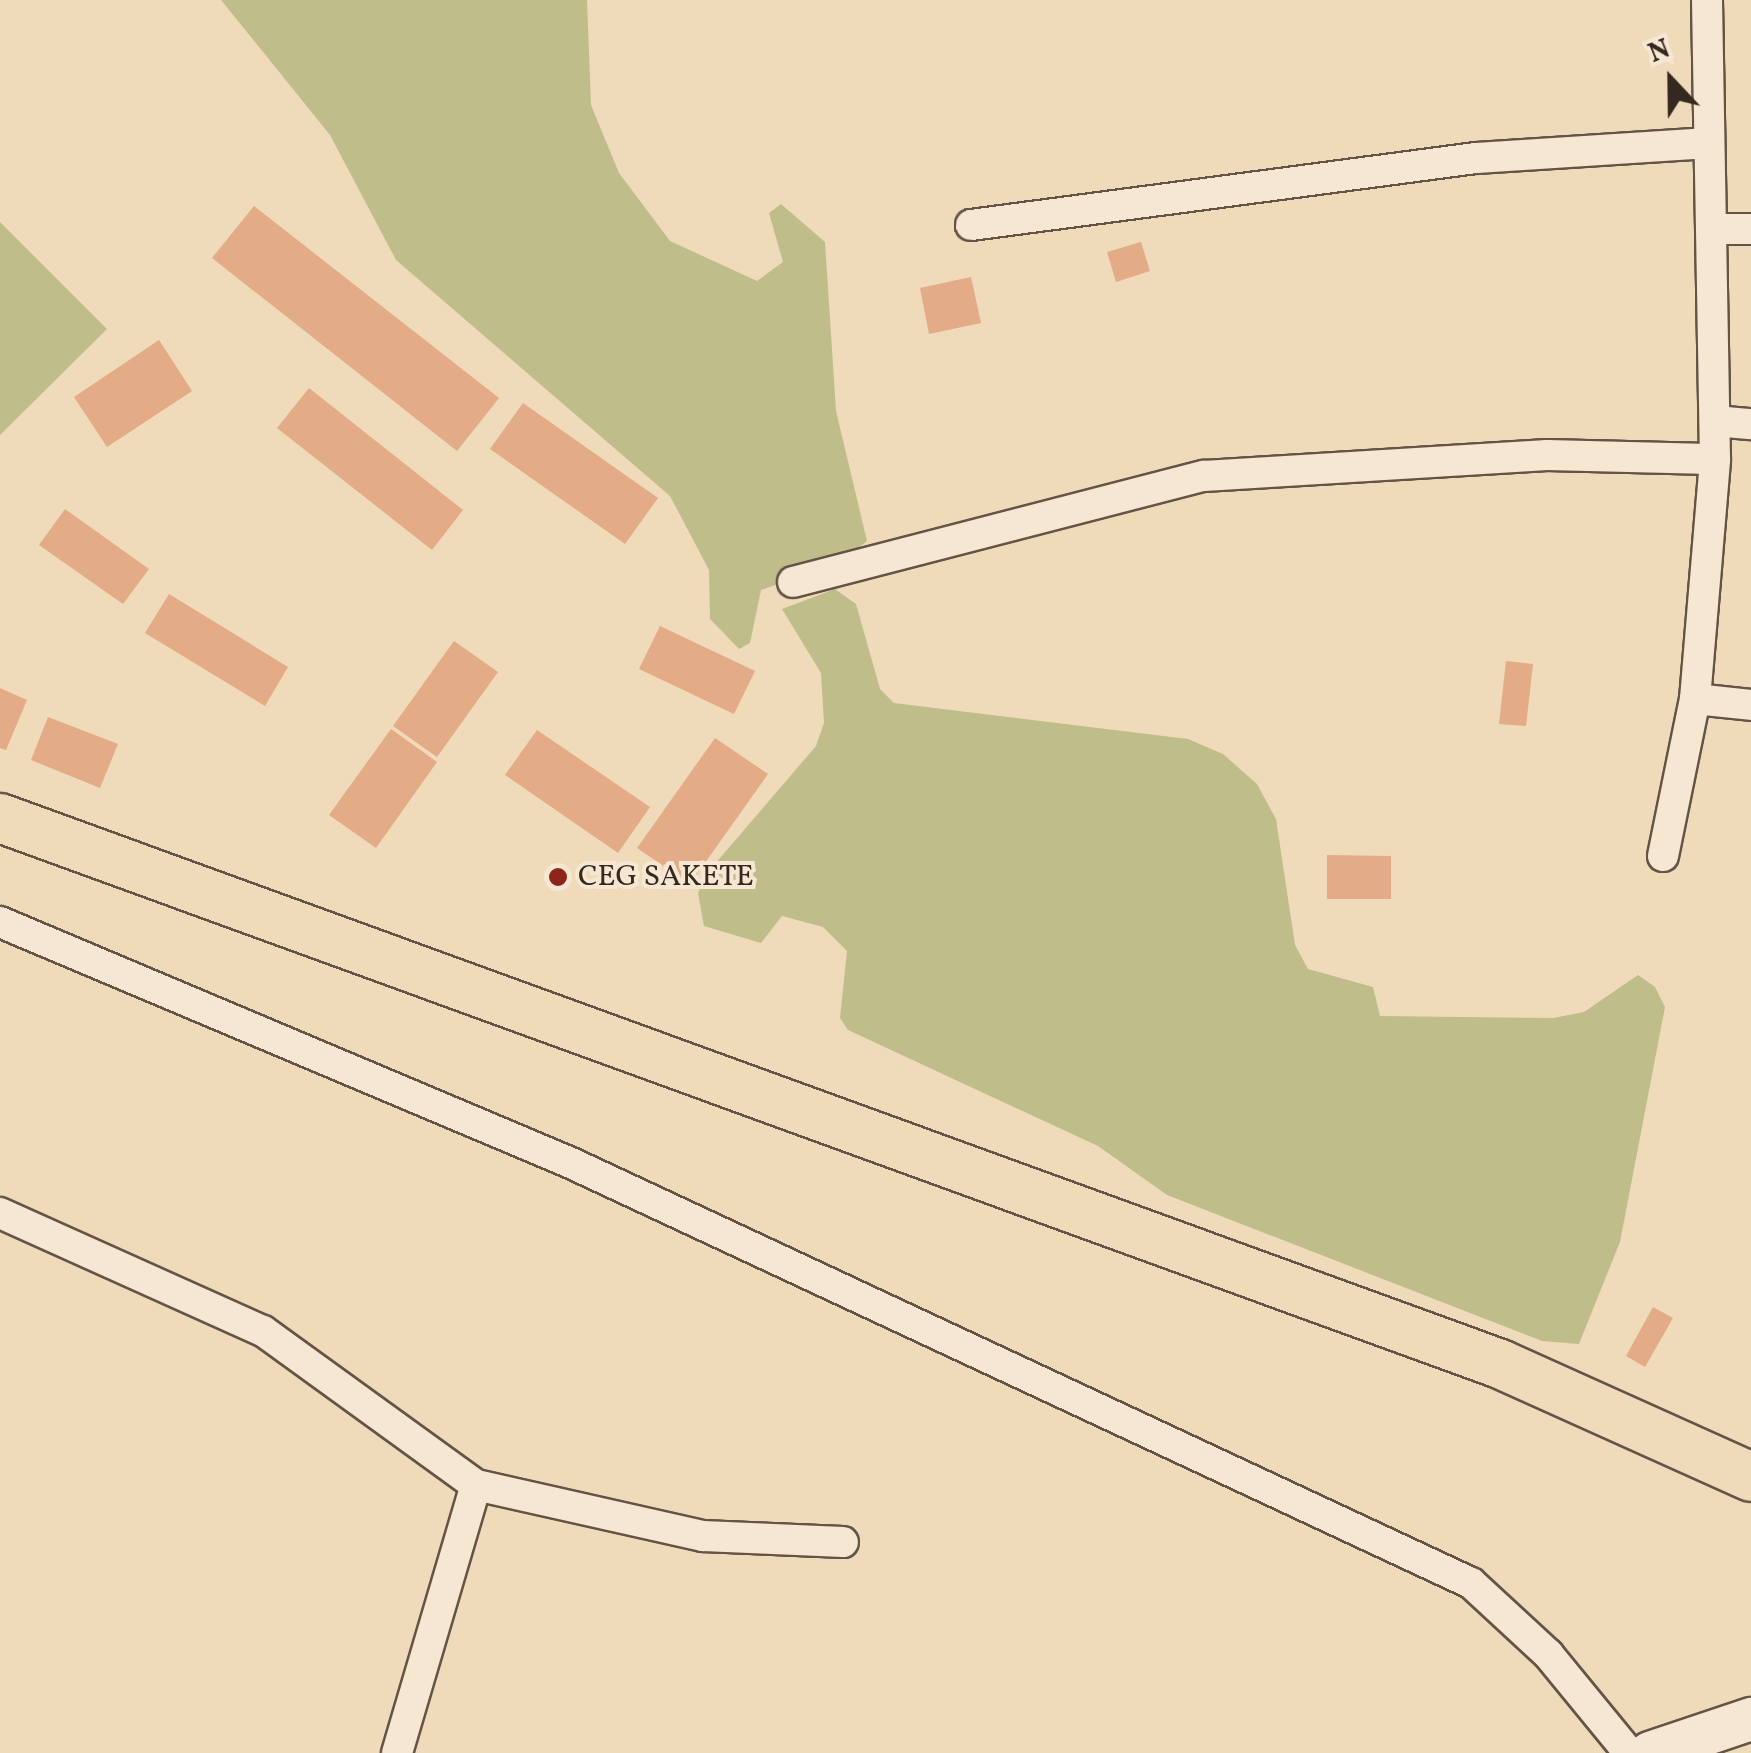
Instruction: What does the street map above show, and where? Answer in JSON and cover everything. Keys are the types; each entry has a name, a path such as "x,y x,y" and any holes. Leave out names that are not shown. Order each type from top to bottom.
{"main road":[{"path":"0,818 1516,1370 1751,1478"},
{"path":"1650,1753 1751,1719"}],"street":[{"path":"1663,856 1696,699 1715,459 1714,229 1706,143 1706,0"},
{"path":"971,225 1476,158 1706,143"},
{"path":"1714,229 1751,229"},
{"path":"1715,421 1751,424"},
{"path":"792,582 1204,476 1547,454 1715,459"},
{"path":"1696,699 1751,705"},
{"path":"0,922 588,1170 1471,1583 1548,1654 1629,1753"},
{"path":"0,1213 263,1330 476,1485 703,1536 844,1542"},
{"path":"398,1753 476,1485"}],"shaded area":[{"path":"221,0 587,0 591,105 619,173 670,241 757,281 783,262 769,213 781,204 825,242 836,411 867,541 840,562 761,590 750,643 739,649 710,619 709,570 670,496 396,260 330,135"},
{"path":"0,222 107,329 0,435"},
{"path":"835,589 856,604 880,689 894,703 1188,739 1223,754 1257,784 1276,819 1295,945 1308,969 1373,987 1380,1016 1553,1018 1584,1012 1638,975 1655,987 1665,1007 1620,1242 1579,1344 1542,1341 1167,1195 1098,1146 848,1030 840,1018 847,951 823,927 782,916 761,943 704,926 698,893 708,872 816,746 824,723 821,673 782,609"}],"building":[{"path":"254,206 499,398 457,451 212,258"},
{"path":"1141,242 1150,271 1116,282 1107,252"},
{"path":"971,277 981,323 929,334 920,288"},
{"path":"159,340 192,391 107,447 74,397"},
{"path":"309,388 463,510 432,550 277,428"},
{"path":"523,403 658,498 625,544 490,449"},
{"path":"65,509 149,569 123,604 39,545"},
{"path":"169,594 288,667 265,706 145,633"},
{"path":"660,626 755,671 734,714 639,669"},
{"path":"454,641 498,672 437,757 393,726"},
{"path":"1506,661 1533,664 1526,726 1499,724"},
{"path":"0,688 27,700 6,750 0,748"},
{"path":"48,717 118,744 100,788 31,760"},
{"path":"391,729 437,762 376,848 329,815"},
{"path":"537,730 650,807 618,853 505,775"},
{"path":"715,738 768,774 690,884 637,848"},
{"path":"1327,855 1391,856 1391,899 1327,899"},
{"path":"1653,1307 1673,1318 1645,1367 1626,1356"}],"place":[{"name":"CEG SAKETE","path":"558,877"}]}
